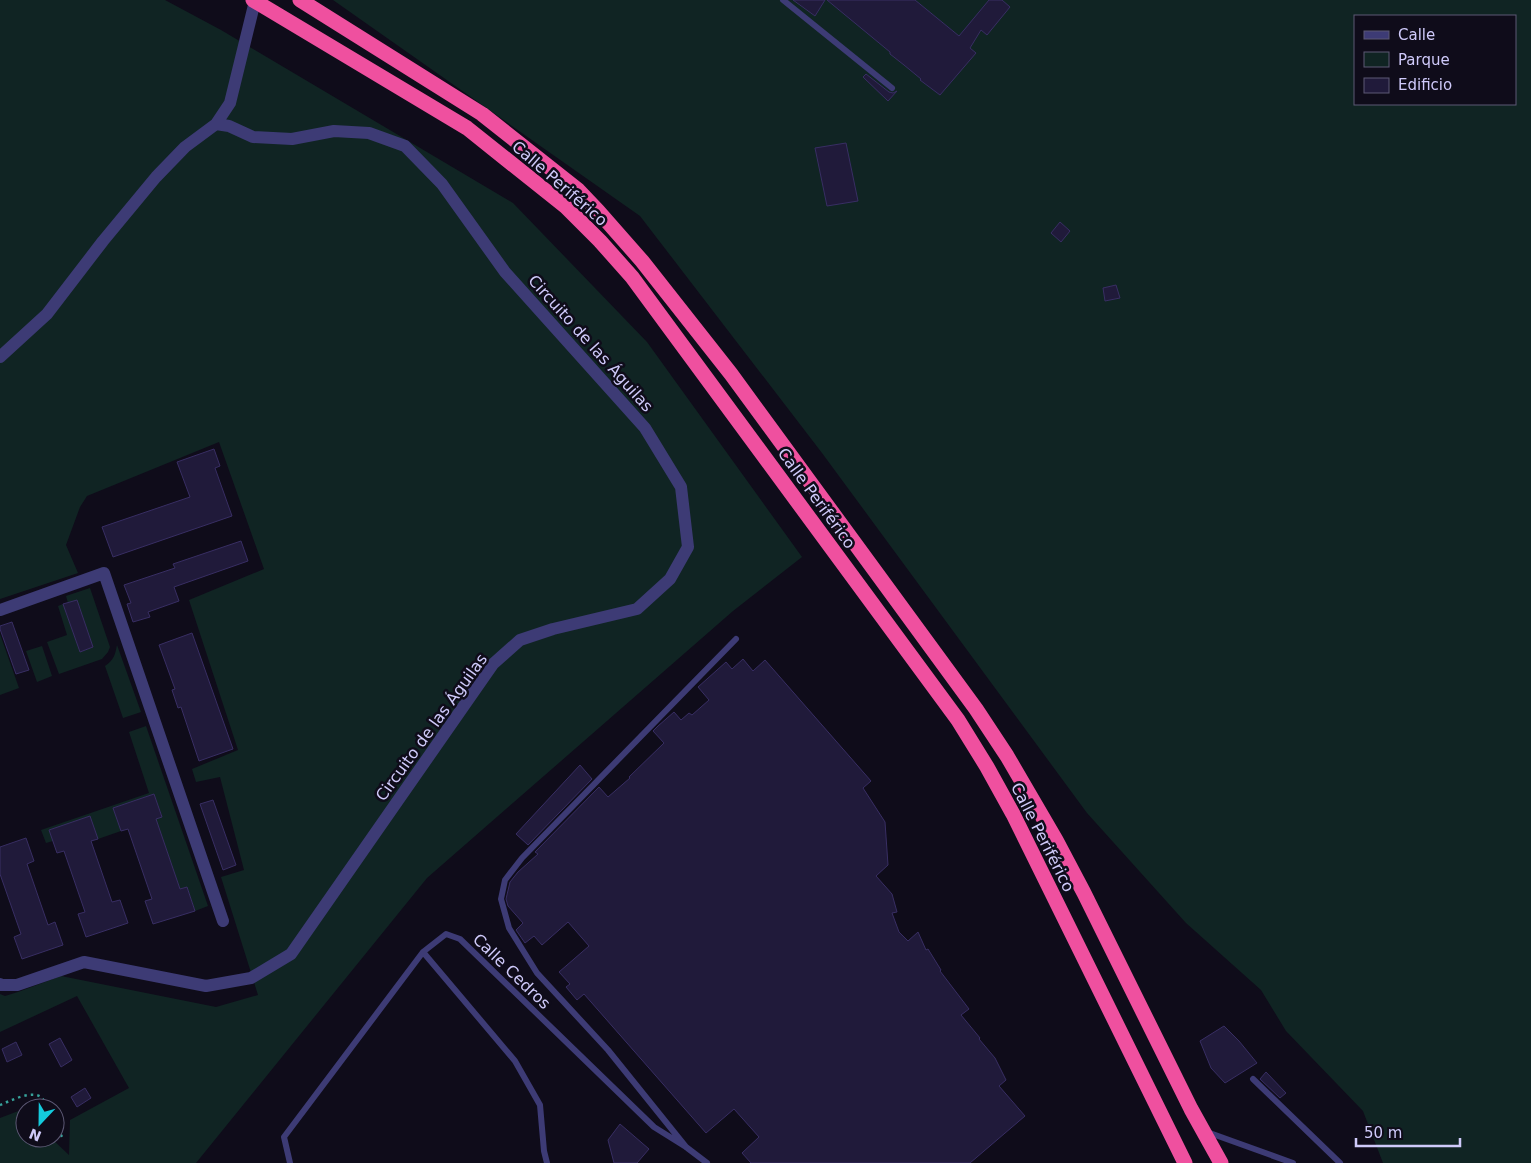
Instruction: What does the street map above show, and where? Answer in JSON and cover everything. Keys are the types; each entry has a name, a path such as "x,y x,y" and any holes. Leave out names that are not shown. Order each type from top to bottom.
{"highway":[{"name":"Calle Periférico","path":"254,0 467,128 566,207 632,277 958,720 988,767 1046,879 1184,1162"},
{"name":"Calle Periférico","path":"300,0 482,114 578,190 636,254 689,319 970,701 1007,756 1056,840 1084,893 1191,1109 1221,1163"}],"street":[{"path":"0,357 47,314 103,240 156,177 185,147 216,124 230,104 254,0"},
{"name":"Circuito de las Águilas","path":"0,984 17,985 84,962 206,986 251,978 291,954 493,664 520,640 553,629 637,609 670,578 688,546 681,488 645,428 505,272 442,184 404,146 369,133 334,131 292,139 282,139 253,137 229,126 216,124"},
{"path":"0,610 104,573 223,921"}],"lane":[{"path":"783,0 892,88"},
{"path":"686,1147 608,1050 537,973 509,928 501,898 505,880 522,858 736,639"},
{"name":"Calle Cedros","path":"290,1163 284,1137 423,952 446,934 460,939 654,1127 707,1163"},
{"path":"423,952 515,1061 540,1105 544,1151 547,1163"},
{"path":"1253,1079 1340,1163"},
{"path":"1204,1130 1293,1163"}],"path":[{"path":"18,1098 25,1095 38,1095 42,1098"},
{"path":"0,1105 15,1099"}],"green space":[{"path":"0,0 165,0 221,30 513,203 647,342 802,557 733,611 427,878 196,1163 0,1163 0,1118 15,1112 15,1148 62,1148 69,1155 70,1120 129,1088 77,996 0,1032 0,994 5,996 61,976 216,1007 258,995 221,877 244,870 220,777 196,782 192,769 238,750 189,600 264,569 219,442 87,496 80,507 66,545 78,573 0,599"},
{"path":"333,0 1531,0 1531,1163 1383,1163 1363,1111 1286,1031 1261,990 1186,923 1087,813 822,453 640,216"},
{"path":"90,588 110,647 102,659 59,674 47,642 67,635 58,606 63,604 80,652 93,647 77,600 68,603 66,596"},
{"path":"0,634 19,688 0,695"},
{"path":"117,645 141,712 123,718 105,666 114,657"},
{"path":"42,646 52,676 37,682 26,651"},
{"path":"146,726 208,906 195,911 187,887 180,889 156,819 162,816 154,794 113,808 121,831 98,839 90,817 49,830 53,841 46,843 41,830 149,793 129,732"}],"building":[{"path":"793,0 825,0 815,16"},
{"path":"827,0 915,0 959,36 989,0 1002,0 1010,7 987,35 981,30 970,48 976,53 940,95"},
{"path":"866,74 889,92 897,91 888,101 863,77"},
{"path":"846,143 858,201 827,206 815,148"},
{"path":"1060,222 1070,231 1061,242 1051,233"},
{"path":"1116,285 1120,298 1105,301 1103,288"},
{"path":"214,449 220,466 215,468 232,516 113,557 102,527 190,497 177,462"},
{"path":"241,541 248,561 174,587 179,601 148,612 150,617 133,622 127,604 131,603 124,585 175,568 173,564"},
{"path":"77,600 93,647 80,652 63,604"},
{"path":"12,622 29,670 16,674 0,629 0,626"},
{"path":"192,633 233,749 199,761 181,707 178,708 172,690 175,689 159,645"},
{"path":"743,659 753,671 765,660 871,781 863,788 885,822 888,865 876,876 892,894 897,912 892,913 899,932 908,941 918,932 926,950 928,949 940,971 969,1009 961,1015 995,1058 1006,1080 999,1086 1025,1116 970,1163 751,1163 742,1153 759,1137 734,1109 706,1133 584,994 577,1000 566,987 570,984 559,972 589,946 568,922 542,945 534,936 525,943 516,930 523,923 508,906 506,899 510,882 518,872 538,854 535,852 599,787 608,797 630,778 664,743 653,731 658,726 674,712 681,720 689,713 692,715 709,700 698,687 726,662 732,669"},
{"path":"580,765 592,779 528,845 516,834"},
{"path":"154,794 162,817 156,819 180,889 187,887 195,911 153,924 145,901 152,899 128,829 121,831 113,808"},
{"path":"213,800 236,865 223,870 200,804"},
{"path":"90,816 98,839 91,841 112,902 120,900 128,923 86,937 78,914 85,912 64,851 57,853 49,830"},
{"path":"26,838 34,861 27,864 48,925 55,922 63,945 22,959 14,937 21,934 0,874 0,847"},
{"path":"1224,1026 1257,1063 1225,1083 1211,1068 1200,1041"},
{"path":"60,1038 72,1060 61,1067 49,1044"},
{"path":"16,1042 22,1055 7,1062 2,1049"},
{"path":"1266,1072 1286,1093 1280,1098 1260,1079"},
{"path":"85,1088 91,1098 77,1107 71,1097"},
{"path":"620,1124 649,1149 637,1163 614,1163 608,1140"}]}
